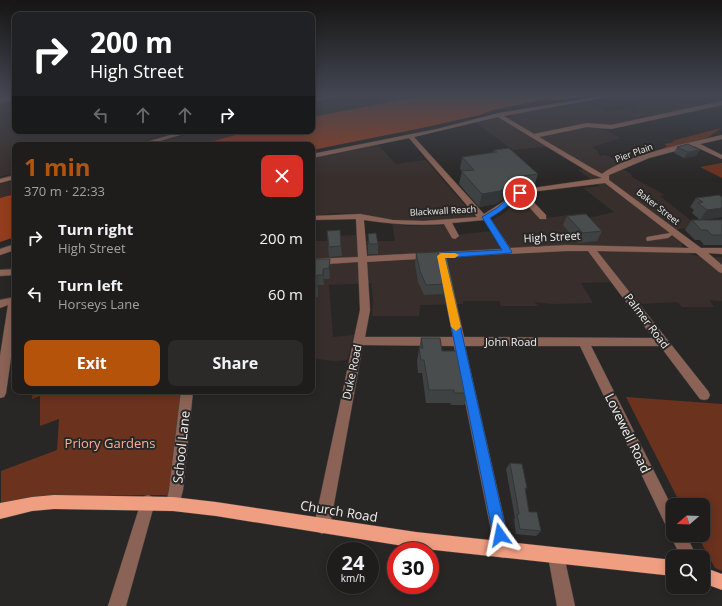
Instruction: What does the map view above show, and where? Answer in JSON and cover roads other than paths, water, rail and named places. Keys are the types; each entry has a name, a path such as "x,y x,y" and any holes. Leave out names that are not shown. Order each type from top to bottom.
{"main road":[{"name":"Church Road","path":"0,511 32,504 54,502 148,502 173,504 216,509 376,535 666,567"},
{"path":"710,578 722,582"}],"street":[{"path":"315,155 464,123"},
{"name":"Baker Street","path":"512,123 606,179 722,270"},
{"path":"533,136 587,125 611,127 628,123"},
{"path":"150,142 180,134"},
{"path":"410,136 484,218 490,222 508,252"},
{"name":"Pier Plain","path":"606,179 605,174 633,162 659,153 722,137"},
{"path":"695,144 722,157"},
{"path":"0,181 12,178"},
{"path":"533,190 606,179"},
{"name":"Blackwall Reach","path":"315,218 360,216 408,223 447,222 484,218 499,210 520,193 543,217"},
{"name":"Duke Road","path":"322,526 365,303 360,216"},
{"path":"447,222 455,236"},
{"path":"650,239 668,235"},
{"path":"0,252 12,247"},
{"name":"High Street","path":"315,262 567,248 722,251"},
{"name":"Palmer Road","path":"590,248 704,395"},
{"path":"441,256 503,550"},
{"path":"0,273 12,272"},
{"path":"0,304 12,301"},
{"path":"0,393 1,378 12,317"},
{"name":"John Road","path":"358,341 663,342"},
{"name":"Lovewell Road","path":"584,342 666,511"},
{"name":"School Lane","path":"173,504 176,490 187,394"},
{"path":"117,606 148,502"},
{"path":"556,556 566,606"}],"park label":[{"name":"Priory Gardens","path":"110,443"}]}
